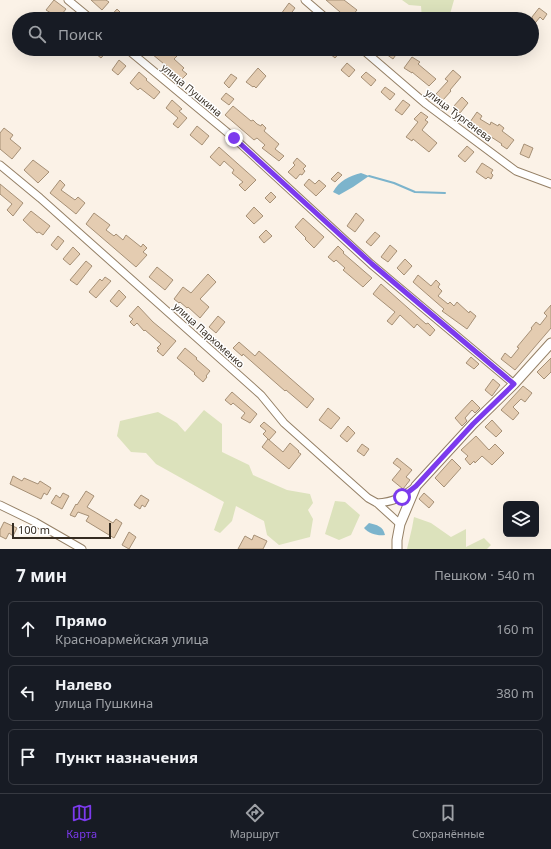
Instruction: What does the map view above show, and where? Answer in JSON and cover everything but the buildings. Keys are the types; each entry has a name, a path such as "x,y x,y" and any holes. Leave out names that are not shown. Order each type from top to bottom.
{"street":[{"path":"305,0 319,12"},
{"path":"71,1 83,12"},
{"name":"улица Пушкина","path":"135,56 234,138 372,264 514,384"},
{"name":"улица Тургенева","path":"370,56 426,104 516,171 551,184"},
{"name":"улица Пархоменко","path":"0,165 40,198 261,395 284,423 368,498 377,503 400,524"},
{"path":"377,503 390,502 402,497 416,486 473,424 514,384 551,343"},
{"path":"397,549 400,524 416,486"},
{"path":"0,505 35,522 82,549"}],"green space":[{"path":"402,0 454,0 451,12 421,12 421,6 409,5"},
{"path":"204,410 222,424 222,452 249,465 253,475 287,490 310,494 313,503 308,510 313,519 310,537 279,545 267,535 264,521 236,506 232,521 220,533 214,530 224,502 156,464 146,453 131,452 117,436 120,421 158,412 177,423 185,432"},
{"path":"335,501 345,502 360,515 351,535 339,540 325,534"},
{"path":"414,517 431,523 451,537 466,529 466,547 484,538 491,545 487,549 407,549"}],"water":[{"path":"361,173 369,176 339,195 333,192 338,185 345,180"},
{"path":"369,523 377,525 381,528 385,535 368,532 364,528"}],"waterway":[{"path":"369,176 394,183 415,192 445,193"}],"route":[{"path":"234,138 372,264 514,384 473,424 416,486 402,497"}]}
